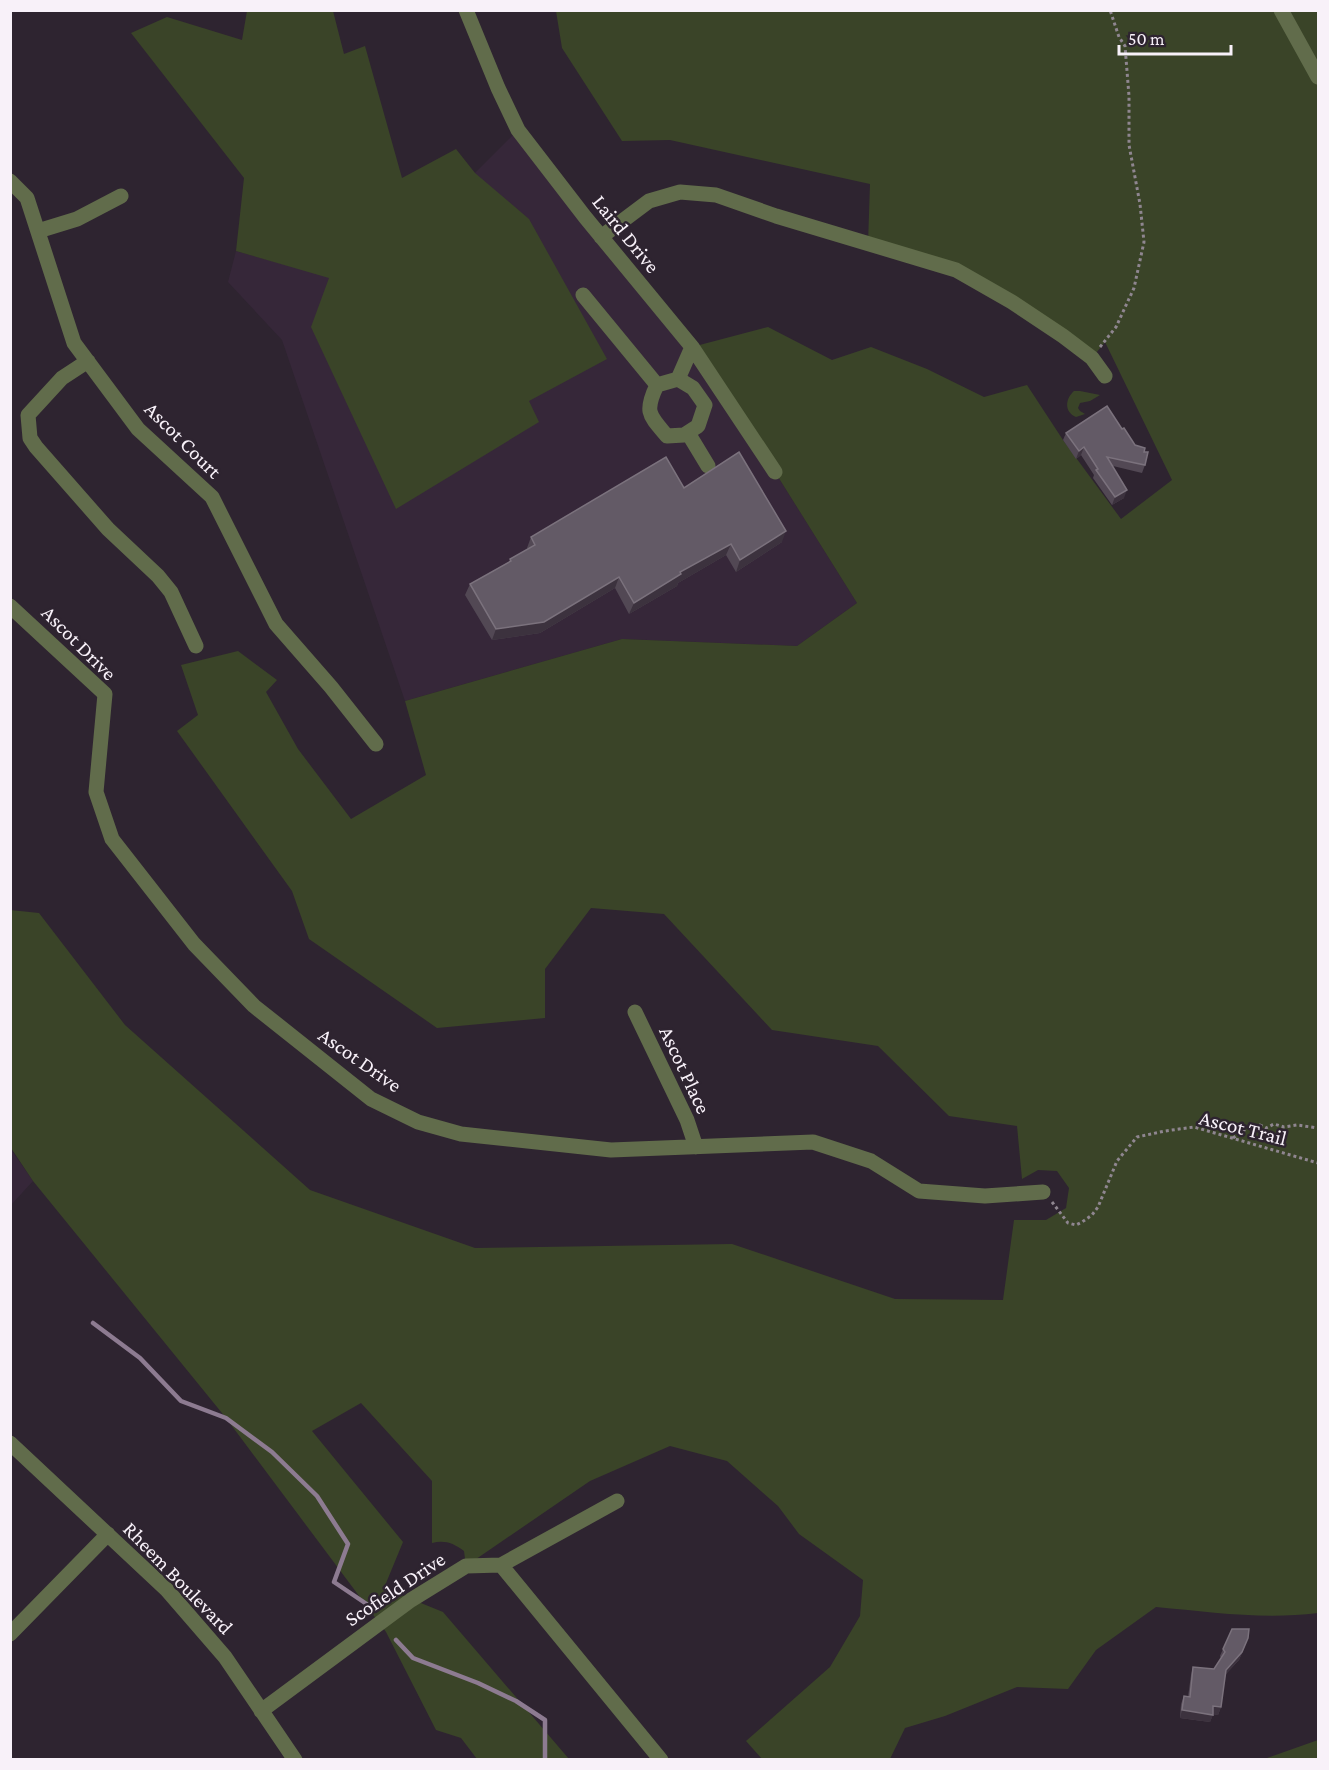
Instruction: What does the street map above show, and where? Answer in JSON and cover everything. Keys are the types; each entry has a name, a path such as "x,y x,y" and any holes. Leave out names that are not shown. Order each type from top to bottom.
{"street":[{"name":"Laird Drive","path":"466,10 518,130 601,237 692,347 775,472"},
{"path":"1281,10 1318,77"},
{"name":"Ascot Court","path":"10,180 27,198 74,343 138,429 212,497 276,624 331,687 376,744"},
{"path":"601,237 649,201 680,192 716,195 776,216 957,270 1012,302 1092,358 1105,376"},
{"path":"38,231 77,219 121,196"},
{"path":"583,296 657,385"},
{"path":"678,379 692,347"},
{"path":"88,361 62,378 28,414 30,438 108,530 158,576 171,592 196,646"},
{"path":"678,379 693,388 705,405 698,426 684,435 667,436 651,417 650,400 657,385 678,379"},
{"path":"688,433 708,466"},
{"name":"Ascot Drive","path":"10,606 105,694 96,792 112,839 194,944 254,1006 371,1099 418,1122 460,1134 611,1150 813,1142 871,1161 919,1191 986,1196 1043,1192"},
{"name":"Ascot Place","path":"634,1012 687,1120 696,1147"},
{"name":"Rheem Boulevard","path":"10,1443 167,1590 225,1658 295,1760"},
{"path":"617,1501 501,1565 661,1760"},
{"path":"10,1634 108,1534"},
{"name":"Scofield Drive","path":"261,1711 434,1585 466,1566 501,1565"}],"path":[{"path":"1092,358 1116,327 1134,288 1144,242 1140,204 1129,145 1129,87 1125,46 1119,38 1110,10"},
{"path":"1232,1138 1244,1130 1260,1125 1266,1128 1274,1124 1284,1127 1297,1125 1318,1128"},
{"name":"Ascot Trail","path":"1043,1192 1068,1223 1076,1225 1092,1215 1098,1207 1117,1161 1137,1137 1194,1127 1318,1163"}],"shaded area":[{"path":"518,130 692,347 775,472 857,603 797,646 622,639 405,701 282,340 228,282 236,251 330,277 475,173"},
{"path":"10,1148 33,1181 11,1205 10,1205"}],"green space":[{"path":"247,11 333,11 344,54 365,46 402,178 456,149 475,173 529,219 607,359 529,401 539,422 396,509 311,327 329,278 236,251 244,178 131,33 167,17 242,40"},
{"path":"556,11 1318,11 1318,1613 1278,1616 1156,1607 1096,1650 1068,1689 1017,1687 945,1716 905,1728 890,1759 762,1759 746,1741 830,1667 860,1616 863,1580 799,1534 778,1506 727,1461 670,1446 590,1481 466,1566 464,1551 460,1548 445,1542 432,1543 432,1481 361,1403 312,1431 403,1542 384,1588 443,1612 569,1759 477,1759 461,1738 436,1730 386,1632 226,1418 33,1181 11,1148 10,910 39,913 125,1025 310,1190 475,1248 732,1244 895,1299 1003,1300 1014,1220 1046,1220 1066,1208 1069,1188 1057,1171 1038,1170 1022,1179 1017,1126 949,1116 878,1046 772,1030 664,914 591,908 545,969 545,1018 437,1028 309,939 292,891 177,731 198,715 181,665 238,651 277,680 266,692 298,749 351,819 426,775 405,701 622,639 797,646 857,603 775,472 692,347 768,327 832,360 871,347 927,369 984,397 1027,385 1063,440 1121,519 1172,480 1105,342 1092,358 957,270 868,244 870,184 670,140 622,141 562,48"},
{"path":"1074,391 1100,395 1090,401 1080,403 1078,408 1085,414 1076,417 1069,412 1067,405"},
{"path":"1318,1740 1318,1759 1264,1759"}],"building":[{"path":"1107,406 1135,445 1145,448 1144,452 1148,452 1145,465 1107,457 1127,490 1115,497 1096,470 1098,469 1084,447 1079,451 1066,433"},
{"path":"739,452 786,531 740,560 731,544 680,572 681,574 634,603 619,577 544,622 496,629 470,584 535,545 531,537 666,457 684,488"},
{"path":"1232,1629 1249,1629 1248,1638 1242,1652 1226,1670 1221,1707 1213,1706 1213,1715 1182,1710 1184,1696 1190,1697 1193,1667 1214,1669 1225,1652 1223,1649"}],"waterway":[{"path":"93,1323 140,1358 181,1401 226,1418 272,1452 317,1496 348,1544 334,1582 374,1609"},
{"path":"396,1640 413,1658 478,1683 516,1701 545,1720 545,1760"}]}
